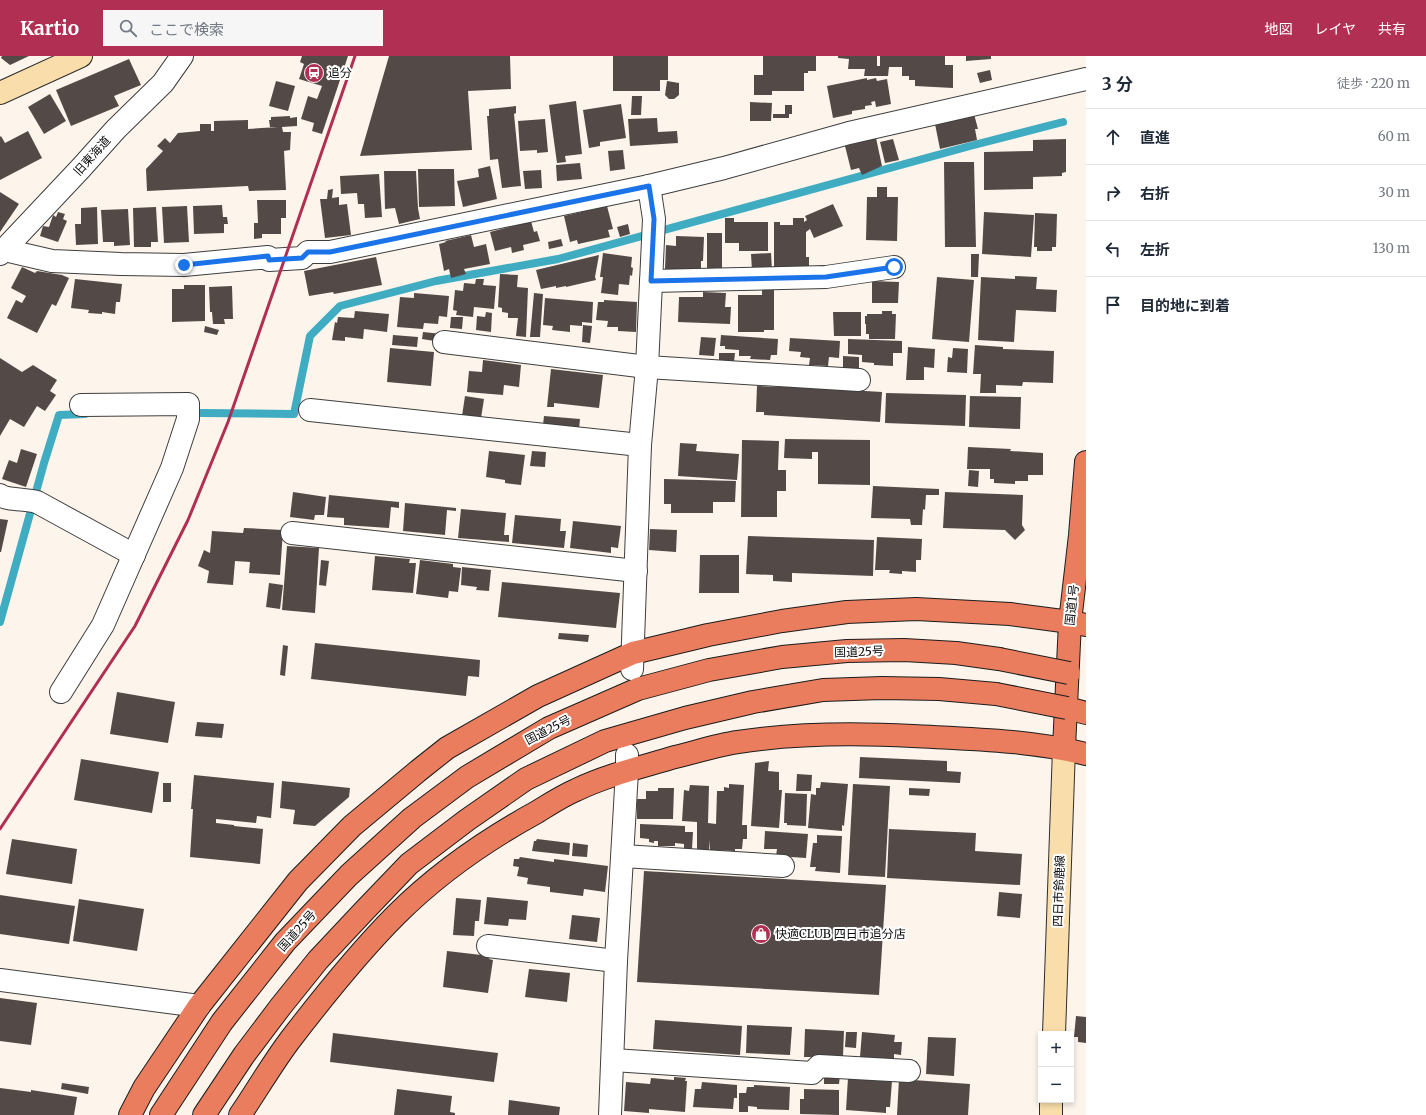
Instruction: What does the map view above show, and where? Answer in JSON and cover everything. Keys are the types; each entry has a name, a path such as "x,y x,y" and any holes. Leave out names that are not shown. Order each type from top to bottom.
{"highway":[{"name":"国道1号","path":"1064,748 1078,623 1086,462"},
{"path":"130,1115 144,1088 199,1006 298,882 352,826 448,748 538,696 632,661 708,636 782,621 847,612 916,609 1010,614 1078,623"},
{"name":"国道25号","path":"161,1115 222,1022 285,942 349,875 412,818 467,777 549,728 638,689 709,670 782,657 847,651 904,650 956,653 999,659 1077,675"},
{"path":"204,1115 244,1055 318,960 409,864 467,820 526,779 605,741 685,718 753,702 823,690 882,688 939,689 996,694 1077,711"},
{"path":"240,1115 289,1042 362,951 398,913 434,881 469,853 506,829 627,763 736,742 790,736 834,734 979,739 1064,748 1086,754"}],"main road":[{"path":"0,93 81,56"},
{"name":"四日市鈴鹿線","path":"1054,1031 1064,748"},
{"path":"1051,1103 1051,1115"}],"street":[{"name":"旧東海道","path":"1,251 81,168 116,129 163,83 182,56"},
{"path":"1,251 52,261 121,264 184,265 268,256 269,260 296,259 302,258 308,252 330,252 649,186 724,168 849,133 1086,78"},
{"path":"632,661 640,445 647,367 654,219 649,186"},
{"path":"651,281 826,277 894,267"},
{"path":"444,342 647,367 860,380"},
{"path":"61,692 103,625 172,468 188,419 188,404 81,405"},
{"path":"310,410 640,445"},
{"path":"0,495 4,498 32,500 134,555"},
{"path":"292,533 636,571"},
{"path":"610,1115 616,961 627,763"},
{"path":"623,856 783,866"},
{"path":"488,946 616,961"},
{"path":"0,980 199,1006"},
{"path":"613,1060 812,1073 819,1066 909,1071"}],"building":[{"path":"2,56 29,56 10,65 1,58"},
{"path":"302,56 348,56 322,134 312,131 314,123 301,119 308,96 317,99 322,86 299,79 304,64 300,62"},
{"path":"389,56 510,56 511,89 468,91 472,150 360,156"},
{"path":"613,56 668,56 668,80 660,80 660,91 613,91"},
{"path":"763,56 816,56 816,71 808,71 808,73 804,73 804,91 772,91 772,95 754,95 754,75 763,75"},
{"path":"838,56 877,56 877,66 880,66 880,56 945,56 945,65 953,65 953,88 915,86 915,80 909,80 909,76 902,76 902,67 889,67 888,76 864,76 865,69 848,69 849,59 838,58"},
{"path":"966,56 991,56 991,59 966,61"},
{"path":"129,59 141,85 114,96 119,106 71,126 56,90"},
{"path":"990,70 992,80 980,83 977,73"},
{"path":"867,78 867,80 876,78 877,81 887,79 891,104 876,107 875,101 871,102 872,105 865,106 865,109 852,111 852,114 833,118 827,86"},
{"path":"276,81 295,86 288,111 269,106"},
{"path":"667,81 679,83 679,95 674,99 669,99 665,95"},
{"path":"50,94 66,121 44,134 28,107"},
{"path":"632,96 642,96 641,115 631,115"},
{"path":"576,101 582,154 565,156 566,162 557,163 549,105"},
{"path":"750,102 772,103 771,121 750,121"},
{"path":"621,104 626,138 600,142 600,146 589,148 583,110"},
{"path":"785,105 792,105 792,114 789,114 789,118 773,118 773,114 785,114"},
{"path":"516,106 516,113 514,114 521,186 502,188 498,159 490,160 487,116 489,116 489,109"},
{"path":"974,114 978,129 975,129 977,140 940,149 935,124"},
{"path":"290,116 290,118 297,117 297,126 282,127 283,132 291,132 290,150 284,151 286,190 249,191 248,186 147,191 146,169 163,151 157,146 165,138 170,143 178,133 200,131 200,124 211,124 211,131 214,131 214,121 248,120 248,129 278,127 270,127 269,120 271,120 271,117"},
{"path":"657,118 658,132 677,131 678,143 630,146 628,119"},
{"path":"545,119 548,152 537,153 537,150 520,151 518,121"},
{"path":"28,131 42,158 0,180 0,137 1,136 5,143"},
{"path":"876,138 882,166 862,175 859,168 851,170 845,146"},
{"path":"893,139 899,160 885,163 880,142"},
{"path":"1066,139 1066,172 1062,173 1062,176 1033,177 1033,189 984,190 984,152 1033,151 1033,140"},
{"path":"623,150 625,169 610,171 608,151"},
{"path":"944,162 974,162 976,247 945,247"},
{"path":"580,163 582,179 557,181 556,165"},
{"path":"490,166 497,199 463,207 457,181 479,177 478,169"},
{"path":"418,169 454,169 455,206 419,207"},
{"path":"541,170 542,188 525,189 523,171"},
{"path":"384,171 416,171 420,219 399,224 395,208 385,209"},
{"path":"379,174 382,217 365,218 364,204 358,204 357,193 341,194 340,176"},
{"path":"877,187 887,187 887,197 898,197 897,241 866,240 867,197 877,197"},
{"path":"333,189 332,198 339,197 339,205 347,204 351,235 325,238 320,199 327,199 328,190"},
{"path":"0,192 19,204 0,232"},
{"path":"257,200 286,200 286,218 281,218 281,234 262,234 262,238 254,239 254,223 258,223"},
{"path":"833,204 843,226 814,238 810,229 806,232 806,257 809,257 809,269 774,269 774,222 780,222 780,225 793,225 793,218 804,218 804,222 807,220 805,216"},
{"path":"222,205 223,217 227,217 228,224 224,224 224,233 194,234 193,206"},
{"path":"187,206 189,242 164,243 162,207"},
{"path":"607,206 613,229 608,230 610,237 578,244 577,240 570,242 564,216"},
{"path":"97,207 98,244 76,245 75,224 81,224 81,208"},
{"path":"156,207 158,242 151,242 151,247 134,247 133,208"},
{"path":"128,209 130,245 114,246 114,242 103,242 101,210"},
{"path":"58,212 65,214 63,219 67,221 58,242 40,236 43,226 49,227 53,215 56,217"},
{"path":"984,212 1034,215 1031,257 982,254"},
{"path":"1035,213 1057,214 1056,247 1052,247 1052,251 1037,251 1037,247 1034,247"},
{"path":"725,218 734,218 734,222 768,222 768,251 739,251 739,243 725,243"},
{"path":"531,221 534,232 537,231 540,241 523,245 524,250 512,253 511,247 495,251 490,232"},
{"path":"628,224 630,234 620,237 617,227"},
{"path":"707,233 722,233 722,270 707,270"},
{"path":"471,235 474,247 486,244 490,264 464,269 466,274 451,278 449,269 444,271 439,244 446,242 445,241"},
{"path":"676,236 704,237 701,270 665,269 666,245 676,246"},
{"path":"561,239 563,246 549,249 548,242"},
{"path":"603,253 632,257 631,267 633,268 632,276 630,275 629,285 619,284 618,295 601,293 603,277 600,277"},
{"path":"771,253 772,270 752,271 751,254"},
{"path":"971,254 979,254 978,277 971,277"},
{"path":"599,255 595,277 596,280 566,287 556,288 556,286 541,289 536,270"},
{"path":"376,257 382,285 334,294 333,292 309,296 304,271"},
{"path":"22,267 35,273 37,271 62,275 69,278 56,306 52,304 37,333 7,318 16,300 22,303 26,296 11,288"},
{"path":"500,274 518,275 517,287 528,288 526,337 516,336 518,318 508,318 508,313 502,312 502,308 498,307"},
{"path":"1015,276 1037,277 1036,289 1057,290 1056,312 1016,310 1014,342 978,340 981,277 1015,279"},
{"path":"937,277 974,280 969,342 932,339"},
{"path":"75,279 122,284 120,302 116,302 115,314 102,312 102,314 88,313 89,310 71,308"},
{"path":"476,279 484,279 483,285 496,286 494,309 474,307 473,317 456,315 457,311 453,310 455,290 463,291 464,283 475,284"},
{"path":"872,281 899,282 898,303 872,303"},
{"path":"184,285 205,285 205,321 172,322 172,289 184,289"},
{"path":"232,286 233,319 224,319 225,324 213,324 212,312 210,312 209,287"},
{"path":"762,289 774,289 774,330 764,330 764,332 738,332 738,295 762,295"},
{"path":"703,292 726,293 725,307 731,307 730,324 678,322 679,297 703,297"},
{"path":"414,293 449,296 447,317 439,316 438,324 424,323 423,329 397,327 400,297 414,298"},
{"path":"534,293 543,294 540,337 530,337"},
{"path":"545,298 593,302 592,323 582,322 582,326 570,325 570,332 552,330 553,326 543,325"},
{"path":"604,300 637,302 636,332 618,331 618,327 607,327 608,321 596,320 598,302 604,302"},
{"path":"355,311 389,314 387,332 364,329 363,339 345,337 345,341 332,340 335,322 337,323 338,317 354,318"},
{"path":"882,311 892,311 892,314 896,314 895,339 869,339 869,334 866,334 865,316 867,316 867,314 882,314"},
{"path":"486,312 492,313 491,332 476,330 477,316 485,317"},
{"path":"833,312 861,312 861,336 834,336"},
{"path":"451,317 463,317 462,329 450,328"},
{"path":"583,325 592,326 590,343 582,342"},
{"path":"205,326 219,330 217,335 204,332"},
{"path":"423,332 442,334 441,342 422,339"},
{"path":"393,335 418,337 417,347 392,345"},
{"path":"721,335 778,339 777,355 771,355 770,360 750,359 751,356 739,356 739,350 725,349 725,346 720,346"},
{"path":"701,337 716,338 714,356 699,355"},
{"path":"790,338 840,341 839,358 829,357 828,366 809,365 810,358 800,357 801,352 789,351"},
{"path":"848,339 902,341 902,353 893,353 893,366 874,365 874,363 862,362 862,355 848,354"},
{"path":"975,345 1003,347 1003,349 1054,351 1053,383 1023,382 1022,386 996,385 996,393 980,393 981,374 973,374"},
{"path":"908,347 935,349 934,368 924,367 924,380 906,380"},
{"path":"390,348 434,352 431,386 387,382"},
{"path":"953,348 968,349 967,373 947,372 948,357 952,358"},
{"path":"719,353 735,353 734,362 719,361"},
{"path":"843,356 859,357 859,370 843,369"},
{"path":"0,358 22,372 33,365 57,380 50,391 56,395 45,411 37,406 24,427 10,419 0,436"},
{"path":"483,360 521,365 519,387 504,385 503,395 467,392 469,371 482,372"},
{"path":"551,369 603,375 599,408 554,403 554,407 547,407"},
{"path":"757,386 882,392 880,422 764,415 764,412 756,412"},
{"path":"886,393 966,395 965,426 885,423"},
{"path":"465,396 484,399 481,418 462,416"},
{"path":"970,396 1021,397 1020,429 969,427"},
{"path":"544,416 580,419 579,429 543,425"},
{"path":"785,439 870,440 870,485 818,484 818,452 812,452 812,459 784,458"},
{"path":"742,440 779,441 778,470 786,470 786,491 777,491 777,517 741,517"},
{"path":"680,443 697,444 696,451 739,454 737,480 678,476"},
{"path":"968,447 1011,449 1010,451 1043,453 1043,475 1028,475 1028,481 1015,481 1015,484 994,483 994,479 990,479 990,469 967,469"},
{"path":"21,449 37,454 26,487 2,479 9,460 17,463"},
{"path":"489,451 525,455 521,485 505,483 505,480 486,477"},
{"path":"532,451 546,452 545,467 530,466"},
{"path":"969,470 979,471 978,487 968,486"},
{"path":"664,479 736,481 735,502 713,502 713,513 671,513 671,504 664,504"},
{"path":"873,486 939,489 939,495 926,495 922,525 911,525 910,519 871,518"},
{"path":"293,492 326,497 324,515 315,515 314,520 290,517"},
{"path":"945,492 1023,495 1022,525 1025,530 1015,540 1005,530 943,528"},
{"path":"329,495 399,502 399,508 391,507 389,528 344,525 344,518 327,517"},
{"path":"405,503 456,508 456,511 447,510 445,535 403,531"},
{"path":"461,509 506,513 504,535 509,535 509,542 458,538"},
{"path":"515,515 561,519 560,531 566,531 564,548 512,543"},
{"path":"0,519 8,520 1,552 0,552"},
{"path":"573,521 621,526 618,548 611,547 611,553 570,548"},
{"path":"244,528 283,530 280,575 249,573 250,562 235,561 233,585 207,583 209,571 198,566 204,550 210,553 212,531 243,533"},
{"path":"650,529 677,530 676,552 649,550"},
{"path":"748,536 874,540 873,576 792,573 792,582 773,581 773,575 746,574"},
{"path":"877,537 922,539 921,560 916,560 916,572 902,571 902,574 889,573 890,570 875,570"},
{"path":"287,546 319,548 315,613 282,610"},
{"path":"700,555 739,555 739,593 699,593"},
{"path":"375,556 410,559 409,563 416,563 413,593 372,590"},
{"path":"321,560 329,561 326,586 319,585"},
{"path":"420,560 453,564 453,567 461,568 458,592 449,591 448,598 416,594"},
{"path":"462,567 491,570 489,591 476,590 477,587 461,585"},
{"path":"502,582 620,593 616,628 498,617"},
{"path":"269,583 283,585 280,609 266,607"},
{"path":"559,633 589,635 588,642 558,639"},
{"path":"315,643 480,660 479,677 468,676 466,696 311,679"},
{"path":"283,645 288,646 285,676 280,675"},
{"path":"117,692 175,702 168,743 110,734"},
{"path":"197,722 224,724 222,738 195,736"},
{"path":"860,757 947,761 947,771 961,772 960,783 859,778"},
{"path":"81,759 159,772 152,813 74,800"},
{"path":"769,761 768,771 779,772 779,790 782,790 779,828 751,826 755,763"},
{"path":"797,774 812,775 811,791 796,791"},
{"path":"194,775 274,783 271,818 257,816 256,823 216,819 216,823 263,829 260,864 190,857 193,809 191,809"},
{"path":"282,781 350,788 349,797 315,826 293,824 295,810 280,808"},
{"path":"821,782 848,784 844,826 842,825 842,831 808,828 811,794 816,795 816,788 820,788"},
{"path":"163,783 171,783 171,802 163,802"},
{"path":"729,784 744,785 742,825 747,825 747,839 743,839 742,849 735,849 735,851 710,850 710,840 709,851 697,851 697,822 682,821 684,790 689,791 690,785 709,786 708,823 716,824 717,791 724,791 724,787 729,788"},
{"path":"853,784 890,786 885,877 848,875"},
{"path":"658,788 674,788 673,819 637,819 637,799 646,799 646,791 658,791"},
{"path":"909,788 930,789 929,796 909,795"},
{"path":"785,793 807,794 806,826 787,825 787,823 784,823"},
{"path":"640,824 685,826 685,832 693,832 692,849 684,848 684,844 675,843 675,846 658,846 658,841 654,841 654,843 649,842 649,839 640,838"},
{"path":"889,829 976,833 975,851 1022,854 1020,885 887,878"},
{"path":"765,831 808,834 806,858 776,856 777,849 764,849"},
{"path":"817,835 842,836 840,873 815,871 816,867 810,867 813,843 817,843"},
{"path":"12,839 77,849 72,884 6,874"},
{"path":"537,839 570,843 569,855 532,851 534,841"},
{"path":"573,843 588,845 587,857 572,856"},
{"path":"520,857 554,862 554,859 608,866 605,892 584,889 583,896 550,892 550,887 527,884 528,878 517,876 519,867 513,866 514,859 519,859"},
{"name":"快適CLUB 四日市追分店","path":"644,871 886,885 879,995 637,982"},
{"path":"999,892 1022,894 1020,918 997,916"},
{"path":"0,895 75,906 69,944 0,934"},
{"path":"487,897 528,901 526,920 509,919 508,926 484,924"},
{"path":"456,898 481,900 479,921 475,921 474,936 453,935"},
{"path":"79,899 144,909 137,951 73,941"},
{"path":"572,915 600,918 597,942 569,939"},
{"path":"447,951 490,956 489,959 493,960 488,993 443,987"},
{"path":"529,969 570,973 567,1002 525,997"},
{"path":"0,998 37,1003 31,1045 0,1041"},
{"path":"1076,1016 1086,1017 1086,1043 1078,1042 1078,1037 1074,1037"},
{"path":"655,1020 742,1026 740,1055 653,1049"},
{"path":"747,1025 792,1027 790,1055 746,1053"},
{"path":"805,1029 844,1031 843,1056 821,1055 821,1057 804,1057"},
{"path":"846,1032 857,1032 856,1048 845,1047"},
{"path":"862,1032 895,1035 894,1042 902,1042 901,1055 894,1054 894,1059 882,1058 882,1060 874,1059 874,1057 860,1057"},
{"path":"333,1033 498,1053 494,1082 330,1062"},
{"path":"928,1037 956,1038 954,1076 926,1074"},
{"path":"824,1074 840,1075 839,1084 824,1084"},
{"path":"674,1077 686,1078 685,1081 687,1081 685,1112 649,1109 649,1113 624,1111 626,1082 650,1084 651,1078 674,1080"},
{"path":"848,1078 892,1081 890,1107 886,1107 886,1113 846,1110"},
{"path":"899,1079 970,1084 968,1115 897,1115"},
{"path":"702,1082 737,1085 737,1098 734,1098 733,1109 693,1107 695,1089 701,1089"},
{"path":"62,1083 89,1087 88,1094 61,1089"},
{"path":"754,1085 790,1087 789,1110 757,1109 757,1107 748,1106 748,1112 739,1112 739,1093 746,1093 747,1087 754,1087"},
{"path":"0,1088 31,1092 31,1090 77,1097 74,1115 0,1115"},
{"path":"397,1089 452,1096 450,1112 455,1113 455,1115 394,1115"},
{"path":"804,1089 839,1090 839,1115 800,1114 800,1099 804,1099"},
{"path":"509,1100 560,1107 559,1115 508,1115"}],"waterway":[{"path":"201,413 294,414 310,336 340,306 436,281 558,259 1063,122"},
{"path":"0,622 44,463 59,415 85,414"}],"railway":[{"path":"0,829 135,626 188,520 228,422 355,56"}],"place":[{"name":"追分","path":"314,73"},
{"name":"快適CLUB 四日市追分店","path":"761,934"}],"route":[{"path":"184,265 268,256 269,260 302,258 308,252 330,252 649,186 654,219 651,281 826,277 894,267"}]}
